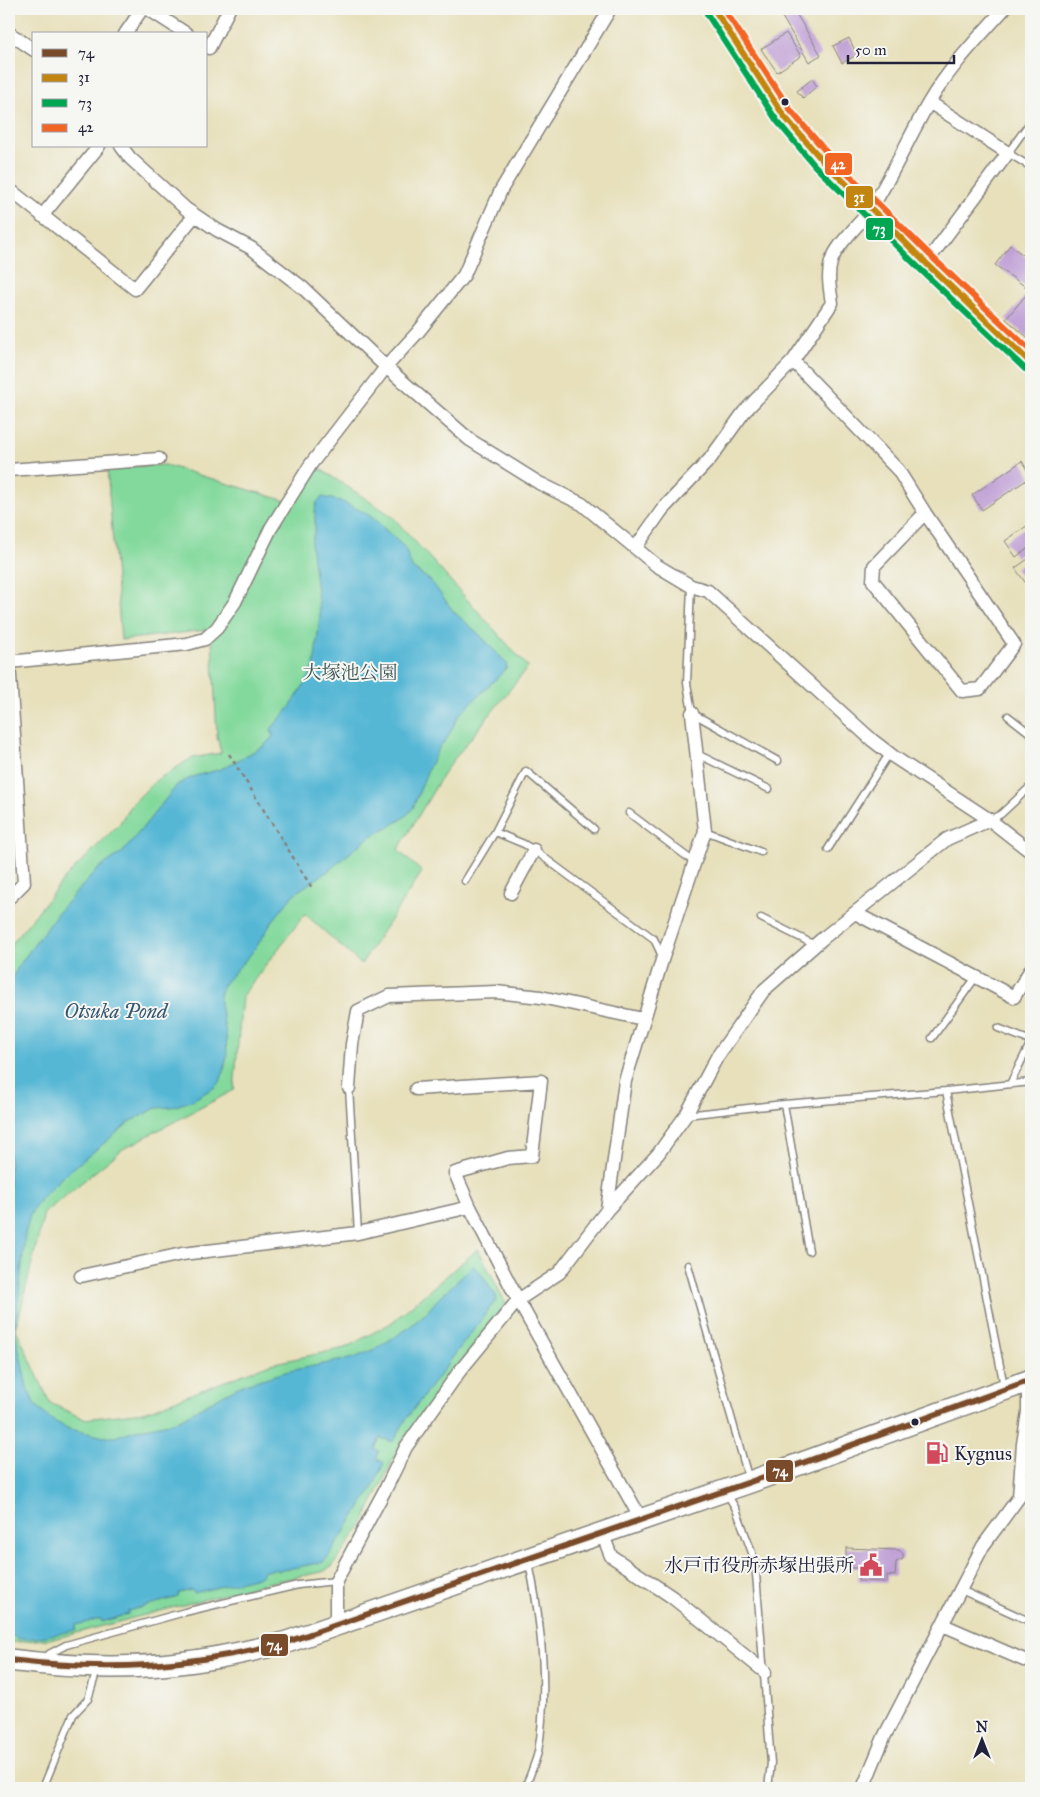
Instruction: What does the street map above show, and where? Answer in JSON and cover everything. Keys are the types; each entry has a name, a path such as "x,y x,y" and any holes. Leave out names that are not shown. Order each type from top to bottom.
{"highway":[{"path":"9,1660 98,1667 179,1664 234,1655 287,1642 750,1482 1030,1381"}],"street":[{"path":"126,32 142,9"},
{"path":"148,9 178,31"},
{"path":"208,47 230,9"},
{"path":"9,896 24,883 9,662 187,644 204,639 217,628 235,602 271,528 311,464 386,366 418,332 464,275 501,190 610,9"},
{"path":"714,9 789,122 822,160 1031,363"},
{"path":"636,547 662,510 710,459 744,412 793,361 832,303 828,281 831,261 871,208 929,102 962,55 1004,9"},
{"path":"9,33 32,49"},
{"path":"926,263 1008,153 929,102"},
{"path":"42,216 97,148"},
{"path":"123,148 130,158 158,185 195,215 217,230 251,248 303,288 386,366 470,440 539,483 582,504 656,565 691,586 708,591 889,754 990,820 1031,852"},
{"path":"9,189 135,289 195,215"},
{"path":"793,361 898,470 925,514 1014,644 980,689 962,691 874,581 874,566 925,514"},
{"path":"9,470 159,459"},
{"path":"607,1210 625,1081 643,1019 705,831 692,713"},
{"path":"344,1623 336,1617 336,1581 406,1447 459,1372 518,1300 559,1273 607,1210 658,1154 686,1115 717,1057 764,990 816,945 947,839 990,820"},
{"path":"511,893 534,850"},
{"path":"855,913 1014,997 1031,970"},
{"path":"349,1088 352,1044 358,1011 389,996 496,992 541,997 643,1019"},
{"path":"416,1089 541,1081 532,1156 508,1158 455,1173 470,1207 518,1300 641,1519"},
{"path":"81,1276 182,1254 358,1233 470,1207"},
{"path":"862,1788 884,1737 984,1546 1019,1497 1030,1381"},
{"path":"602,1533 611,1556 672,1597 765,1672"},
{"path":"943,1624 1024,1660"}],"lane":[{"path":"1031,121 1008,153 1031,167"},
{"path":"691,586 687,683 692,713 778,762"},
{"path":"1008,716 1031,734"},
{"path":"697,754 769,788"},
{"path":"828,849 889,754"},
{"path":"465,881 495,832 526,771 594,829"},
{"path":"990,820 1001,814 1031,786"},
{"path":"629,813 694,862"},
{"path":"705,831 760,852"},
{"path":"495,832 534,850 654,940 663,957"},
{"path":"761,918 816,945"},
{"path":"932,1038 976,977"},
{"path":"998,1028 1031,1042 1010,1084"},
{"path":"686,1115 784,1104 1031,1083"},
{"path":"349,1088 358,1233"},
{"path":"946,1091 1005,1390"},
{"path":"784,1104 809,1251"},
{"path":"688,1265 750,1482"},
{"path":"725,1490 736,1509 755,1561 771,1763 768,1788"},
{"path":"525,1788 537,1754 545,1694 537,1600 528,1559"},
{"path":"45,1663 49,1654 66,1645 185,1612 298,1585 336,1581"},
{"path":"961,1590 1031,1622"},
{"path":"43,1788 73,1715 88,1699 98,1667"}],"path":[{"path":"229,754 312,888"}],"green space":[{"name":"Otsuka Pond","path":"165,465 290,502 317,467 392,516 528,667 447,768 398,850 422,872 361,964 305,914 242,996 234,1090 123,1149 44,1213 16,1329 50,1403 84,1419 144,1412 270,1364 345,1348 391,1323 478,1249 506,1304 401,1443 363,1523 332,1567 322,1572 267,1583 57,1638 9,1643 9,947 65,878 120,823 130,806 155,781 192,758 221,753 217,736 212,640 206,630 121,640 107,468"}],"water":[{"name":"Otsuka Pond","path":"322,497 340,501 366,513 374,519 405,548 412,568 431,581 454,612 480,635 506,663 507,668 459,715 428,769 413,808 407,815 368,838 328,871 294,894 274,919 255,949 223,985 220,993 220,1004 226,1034 227,1056 220,1082 191,1101 172,1107 156,1108 131,1121 60,1179 40,1199 30,1215 25,1235 15,1331 27,1387 34,1403 52,1420 69,1429 104,1437 115,1437 135,1430 174,1422 248,1383 289,1371 354,1358 377,1348 407,1329 425,1314 473,1266 480,1272 496,1296 496,1300 407,1418 393,1442 380,1438 375,1449 379,1451 377,1458 384,1463 371,1491 323,1562 278,1571 275,1569 262,1572 262,1576 194,1593 192,1590 179,1593 178,1597 128,1611 128,1614 102,1622 101,1619 76,1625 76,1630 36,1638 16,1639 15,1636 9,1636 9,983 20,964 58,912 99,868 123,852 178,784 195,776 221,769 264,746 273,736 271,729 291,706 314,666 320,616 311,543 315,529 315,510 317,502"}],"building":[{"path":"794,10 821,55 809,62 782,17"},
{"path":"786,33 801,56 777,72 761,49"},
{"path":"849,38 857,55 842,63 833,46"},
{"path":"812,79 817,86 803,98 797,91"},
{"path":"1010,245 1031,261 1031,280 1026,287 995,265"},
{"path":"1031,289 1031,340 1006,319"},
{"path":"1022,461 1031,477 982,510 972,495"},
{"path":"1031,523 1031,546 1016,557 1005,541"},
{"path":"1031,557 1031,582 1027,585 1015,568"},
{"name":"水戸市役所赤塚出張所","path":"846,1548 899,1550 903,1554 903,1559 896,1562 895,1576 887,1575 887,1582 858,1581 859,1568 846,1568"}],"transit line":[{"name":"31","path":"714,9 784,116 822,160 1031,363"},
{"name":"42","path":"724,9 791,111 828,154 1031,351"},
{"name":"73","path":"707,14 777,121 815,166 1025,369"},
{"name":"74","path":"9,1660 81,1666 149,1665 216,1657 287,1642 750,1482 1031,1380"}],"place":[{"name":"Kygnus","path":"937,1453"},
{"name":"水戸市役所赤塚出張所","path":"871,1565"}],"park label":[{"name":"大塚池公園","path":"350,672"}]}
